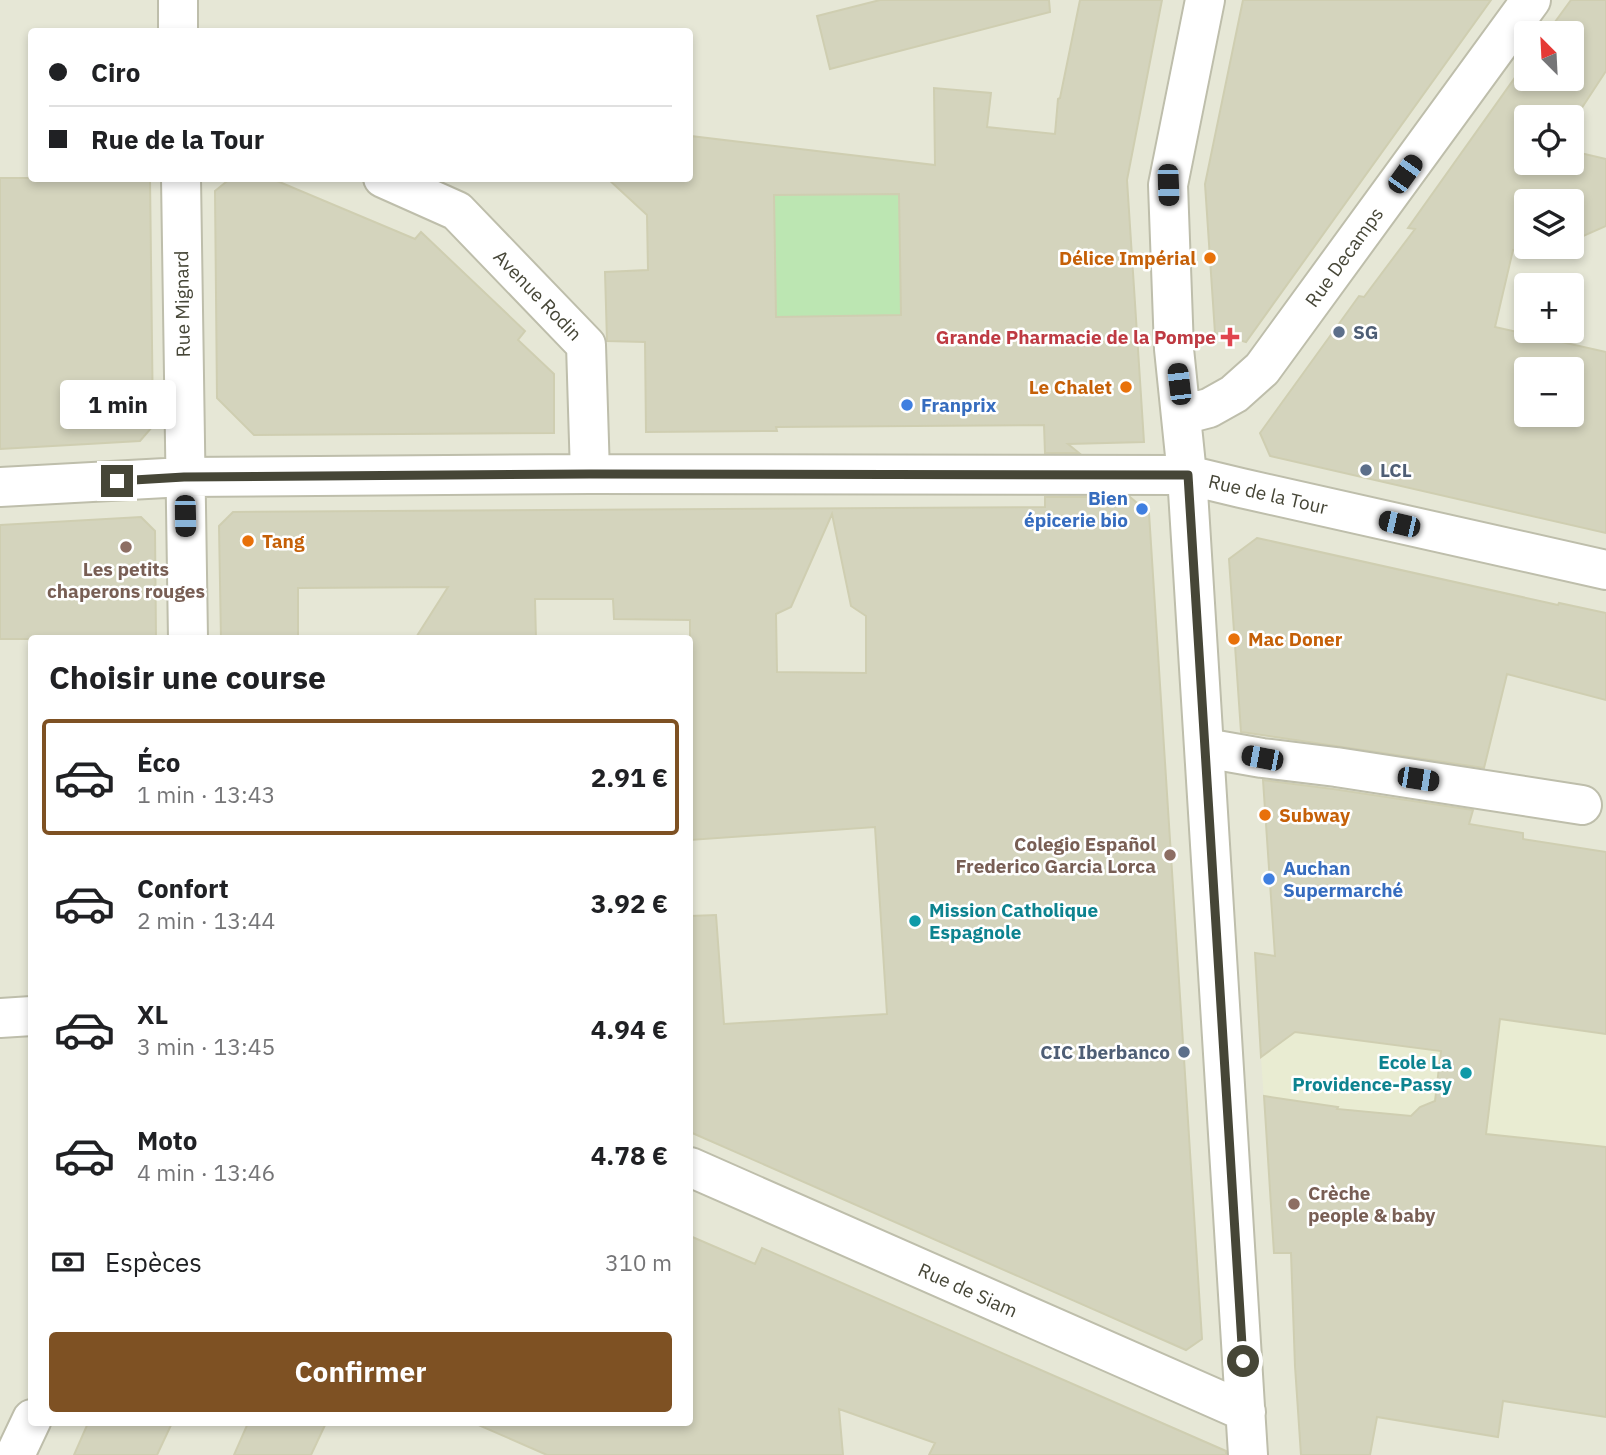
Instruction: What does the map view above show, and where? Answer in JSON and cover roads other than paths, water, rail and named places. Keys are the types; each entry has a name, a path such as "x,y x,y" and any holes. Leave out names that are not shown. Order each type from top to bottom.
{"street":[{"path":"178,0 178,28"},
{"path":"1205,0 1168,185 1174,349 1188,475 1248,1455"},
{"name":"Rue Decamps","path":"1182,415 1209,408 1234,394 1262,369 1531,0"},
{"name":"Rue Mignard","path":"181,182 188,635"},
{"name":"Avenue Rodin","path":"392,182 457,211 586,345 590,474"},
{"name":"Rue de la Tour","path":"0,487 184,477 590,474 1188,475 1606,570"},
{"path":"1205,748 1582,804"},
{"path":"0,1018 28,1016"},
{"name":"Rue de Siam","path":"693,1168 1246,1412"},
{"path":"15,1455 29,1426"}],"place":[{"name":"Délice Impérial","path":"1210,258"},
{"name":"SG","path":"1339,332"},
{"name":"Grande Pharmacie de la Pompe","path":"1230,337"},
{"name":"Le Chalet","path":"1126,387"},
{"name":"Franprix","path":"907,405"},
{"name":"LCL","path":"1366,470"},
{"name":"Bien épicerie bio","path":"1142,509"},
{"name":"Tang","path":"248,541"},
{"name":"Les petits chaperons rouges","path":"126,547"},
{"name":"Mac Doner","path":"1234,639"},
{"name":"Subway","path":"1265,815"},
{"name":"Colegio Español Frederico Garcia Lorca","path":"1170,855"},
{"name":"Auchan Supermarché","path":"1269,879"},
{"name":"Mission Catholique Espagnole","path":"915,921"},
{"name":"CIC Iberbanco","path":"1184,1052"},
{"name":"Ecole La Providence-Passy","path":"1466,1073"},
{"name":"Crèche people & baby","path":"1294,1204"}]}
